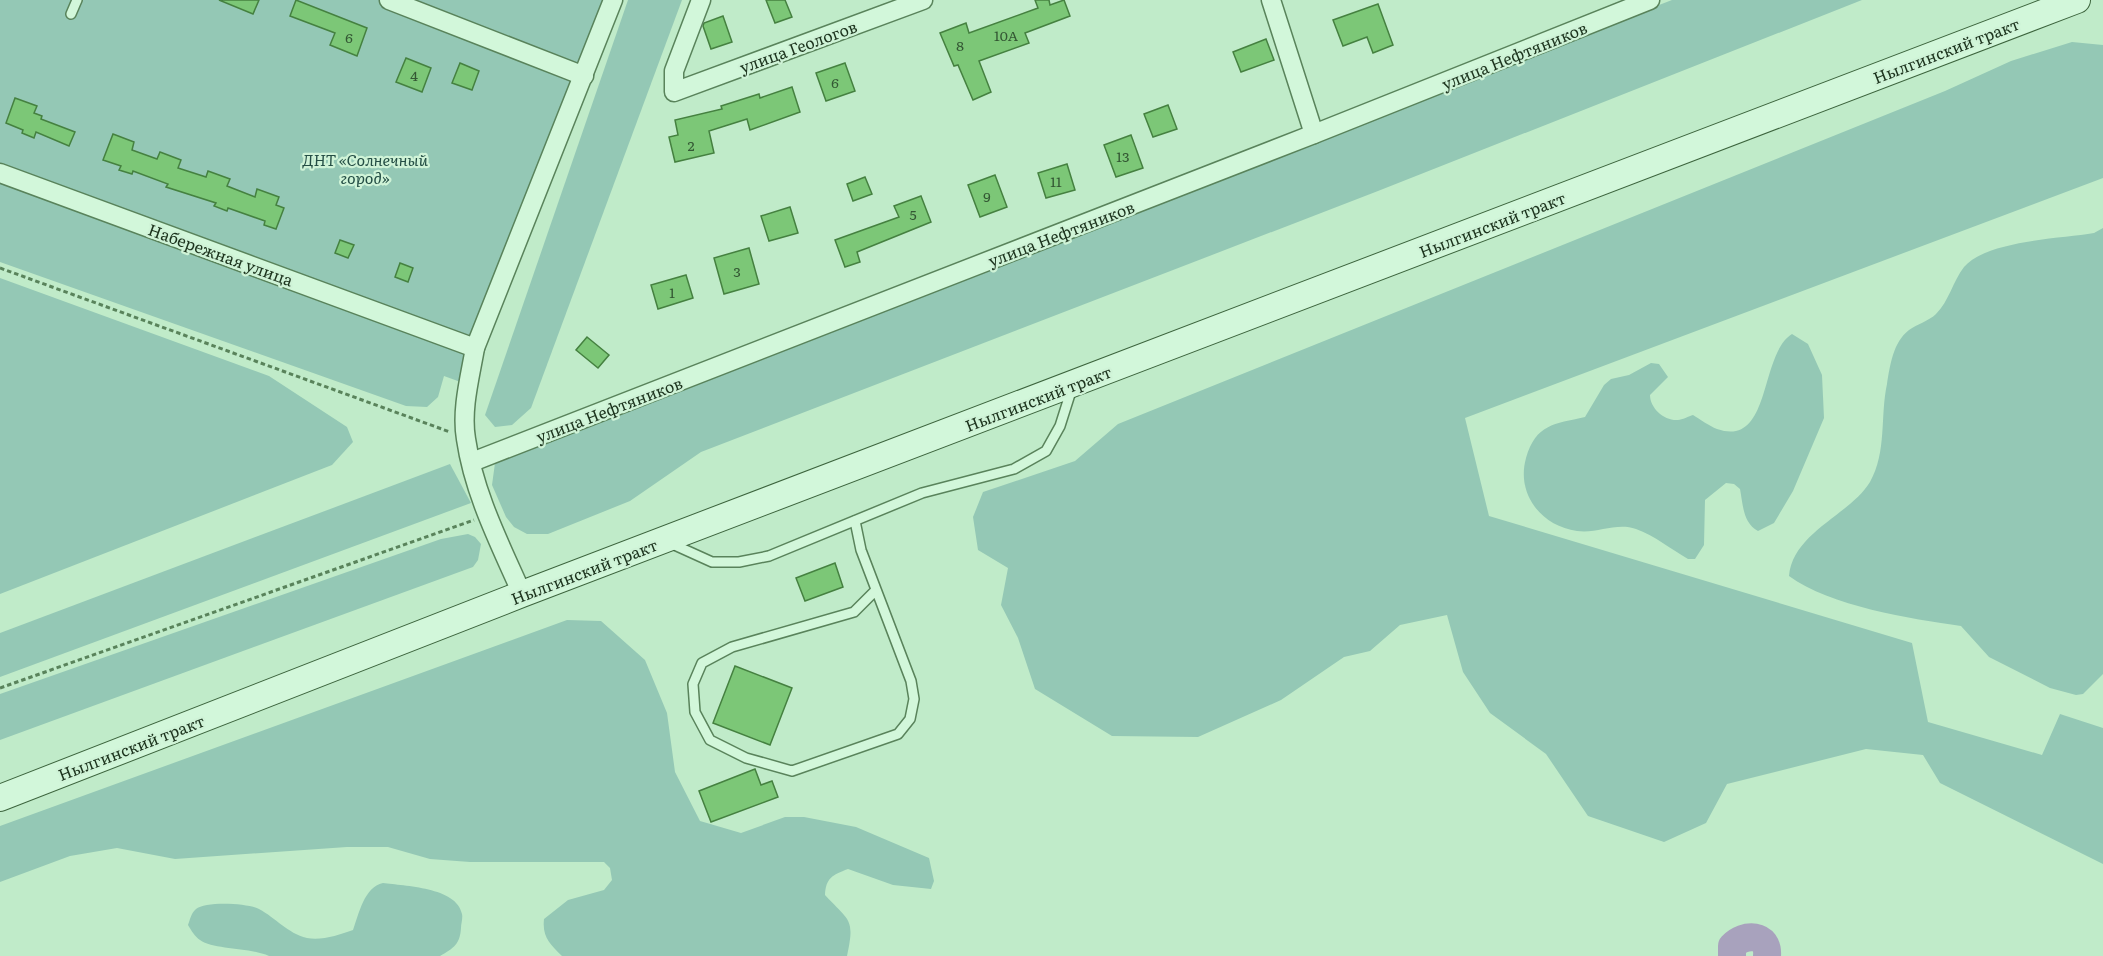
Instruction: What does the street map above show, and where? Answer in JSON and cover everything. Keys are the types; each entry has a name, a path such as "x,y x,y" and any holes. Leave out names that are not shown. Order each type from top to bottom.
{"main road":[{"name":"Нылгинский тракт","path":"0,798 522,594 2077,0"}],"street":[{"path":"389,0 584,76"},
{"path":"522,594 487,515 471,462 465,438 466,404 475,348 613,0"},
{"name":"улица Геологов","path":"702,0 674,71 674,92 923,0"},
{"path":"1271,0 1314,134"},
{"name":"улица Нефтяников","path":"471,462 1314,134 1650,0"},
{"name":"Набережная улица","path":"0,173 475,348"}],"lane":[{"path":"71,14 76,0"},
{"path":"665,540 711,562 739,562 769,556 922,493 1014,469 1046,451 1060,426 1073,384"},
{"path":"855,521 861,550 911,681 914,699 910,719 898,734 792,771 746,758 710,740 695,712 693,684 702,663 732,647 854,612 876,590"}],"path":[{"path":"0,268 465,438"},
{"path":"0,688 487,515"}],"green space":[{"name":"ДНТ «Солнечный город»","path":"0,0 607,0 466,384 444,376 438,397 427,407 406,406 0,262"},
{"path":"628,0 682,0 531,408 512,425 495,427 485,415"},
{"path":"1672,0 1862,0 1378,191 701,452 630,501 548,534 527,534 514,527 506,517 492,485 495,463 508,451"},
{"path":"2072,42 2103,45 2103,178 1465,418 1489,516 1912,643 1928,722 2042,755 2060,714 2103,728 2103,864 1940,783 1923,755 1866,749 1727,784 1706,823 1664,842 1588,816 1546,754 1490,713 1463,672 1447,615 1400,625 1370,651 1344,657 1281,700 1198,737 1112,736 1035,689 1018,638 1001,605 1008,568 978,550 973,517 983,492 1075,461 1118,424 1945,91 2011,61"},
{"path":"2103,228 2103,674 2083,694 2076,695 2050,688 1989,657 1961,626 1872,610 1826,595 1789,576 1793,561 1801,547 1861,494 1870,482 1879,459 1885,396 1891,362 1899,341 1909,330 1936,314 1964,267 1975,258 2006,246 2094,233"},
{"path":"0,278 269,376 347,427 353,442 332,465 0,594"},
{"path":"1792,334 1808,344 1822,375 1824,418 1793,491 1774,523 1758,531 1753,528 1744,513 1740,489 1734,484 1726,483 1705,500 1704,545 1695,559 1688,559 1636,529 1614,527 1577,531 1552,523 1534,506 1528,496 1524,471 1526,458 1535,438 1555,424 1585,417 1604,385 1611,379 1629,375 1651,363 1659,364 1668,377 1650,395 1652,405 1659,413 1673,420 1693,415 1717,429 1735,431 1747,425 1756,413 1774,360 1782,345"},
{"path":"450,464 471,503 0,677 0,633"},
{"path":"468,534 475,537 481,544 478,560 473,567 0,740 0,694 441,539"},
{"path":"567,620 601,621 645,660 667,713 675,772 700,821 741,833 785,817 804,817 856,827 929,858 934,881 931,889 893,885 848,869 834,875 828,881 825,895 848,921 850,934 847,956 562,956 551,944 544,931 544,919 568,900 604,890 612,880 610,868 604,862 470,862 430,859 388,847 347,847 175,859 117,848 70,856 0,882 0,826"},
{"path":"383,883 428,889 451,898 458,905 462,916 459,938 455,945 440,956 269,956 206,943 196,937 188,925 193,912 201,906 237,904 259,909 300,936 312,939 330,937 353,930 367,895"}],"building":[{"path":"219,0 259,0 253,14"},
{"path":"296,0 367,28 357,56 330,45 335,33 290,16"},
{"path":"766,0 785,0 792,17 775,23"},
{"path":"1035,0 1049,0 1050,5 1064,0 1070,16 1025,33 1029,43 979,61 991,92 973,100 958,65 954,66 940,33 966,23 969,33 1038,8"},
{"path":"1378,4 1393,45 1373,53 1367,37 1343,46 1333,20"},
{"path":"723,16 732,42 711,49 704,23"},
{"path":"1266,39 1274,60 1241,72 1233,52"},
{"path":"406,58 431,68 422,92 396,82"},
{"path":"460,63 479,71 472,90 452,83"},
{"path":"845,63 855,91 826,101 816,73"},
{"path":"792,87 800,112 750,130 747,119 709,131 714,153 675,162 669,137 678,135 675,120 722,109 721,106 759,94 760,98"},
{"path":"15,98 37,106 34,113 42,116 41,119 75,132 69,146 36,132 34,138 22,133 23,130 6,123"},
{"path":"1168,105 1177,129 1153,137 1144,114"},
{"path":"113,134 134,142 132,150 157,159 160,152 181,160 178,168 206,177 208,171 230,179 227,186 255,197 257,189 279,197 276,205 284,208 276,229 264,225 265,221 228,208 227,211 214,206 216,203 166,187 168,184 133,171 132,174 119,170 121,166 103,160"},
{"path":"1131,135 1143,168 1116,177 1104,145"},
{"path":"1067,164 1075,190 1046,198 1038,173"},
{"path":"995,175 1007,207 980,217 968,185"},
{"path":"865,177 872,194 853,201 847,184"},
{"path":"921,196 931,222 857,252 860,262 845,267 835,240 899,217 894,206"},
{"path":"790,207 798,233 769,241 761,216"},
{"path":"340,240 354,245 348,258 335,253"},
{"path":"749,248 759,284 724,294 714,258"},
{"path":"400,263 413,268 408,282 395,277"},
{"path":"686,275 693,298 658,309 651,285"},
{"path":"587,337 609,355 598,368 576,350"},
{"path":"835,563 843,587 805,601 796,578"},
{"path":"735,666 792,688 770,745 713,723"},
{"path":"755,769 761,785 772,781 778,797 711,822 699,791"}],"waterway":[{"path":"1732,956 1732,946 1749,937 1755,937 1764,943 1767,956"}]}
